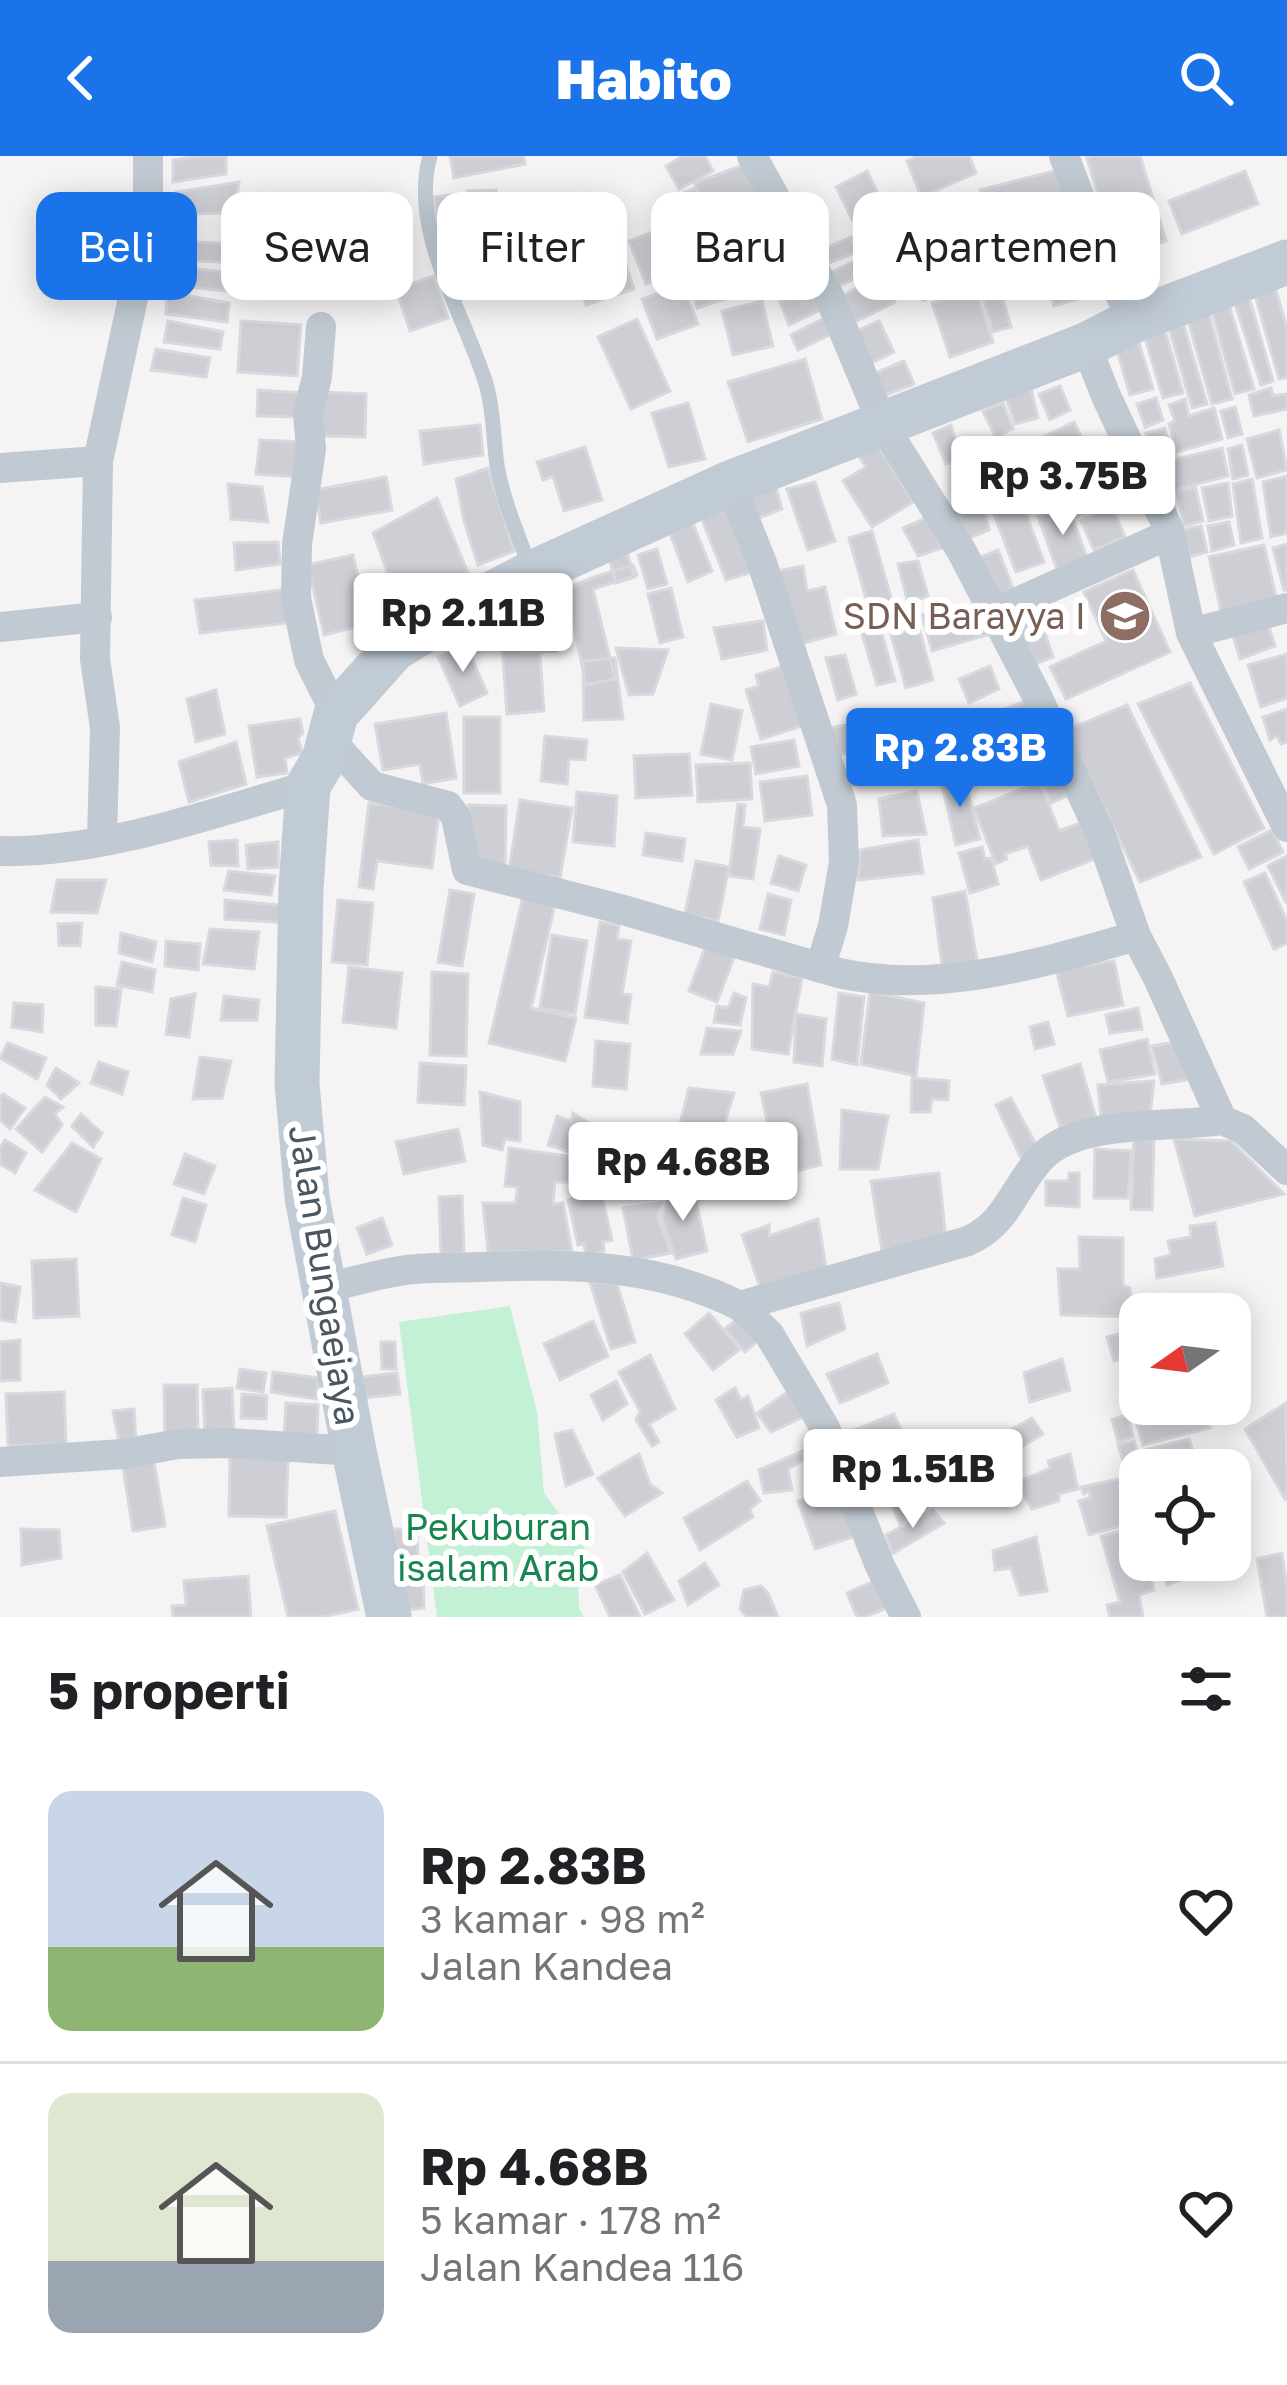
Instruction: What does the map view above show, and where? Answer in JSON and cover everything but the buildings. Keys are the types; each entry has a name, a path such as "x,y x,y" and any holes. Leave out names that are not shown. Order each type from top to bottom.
{"street":[{"path":"102,839 105,728 95,659 98,460 140,270 148,156"},
{"path":"752,156 830,296 884,425 961,550 1037,696 1123,892 1136,936 1222,1120"},
{"path":"1064,156 1106,266 1133,321"},
{"path":"0,850 53,848 166,827 308,786 324,759 333,726 394,649 460,609 730,483 1287,262"},
{"path":"321,326 308,413 311,449 304,516 297,544 296,598 309,660 333,726 372,786 448,806 456,817 467,870 865,979 949,978 1049,960 1136,936"},
{"path":"1086,345 1170,534 1191,633 1287,827"},
{"path":"0,468 98,460"},
{"path":"730,483 842,805 844,862 820,968"},
{"path":"994,613 1170,534"},
{"path":"1191,633 1287,608"},
{"path":"0,626 97,617"},
{"name":"Jalan Bungaejaya","path":"308,786 297,1084 307,1197 389,1617"},
{"path":"740,1306 984,1233 1002,1216 1040,1158 1073,1138 1222,1120 1243,1129 1287,1170"},
{"path":"325,1288 428,1267 548,1265 659,1275 740,1306 770,1334 825,1428 880,1566 906,1617"},
{"path":"0,1462 123,1454 178,1444 354,1451"}],"lane":[{"path":"430,156 424,186 427,225 486,385 495,420 497,464 532,573"}],"green space":[{"name":"Pekuburan isalam Arab","path":"510,1306 537,1412 544,1493 590,1555 578,1572 579,1608 584,1617 437,1617 399,1322"}],"place":[{"name":"SDN Barayya I","path":"1125,616"}]}
